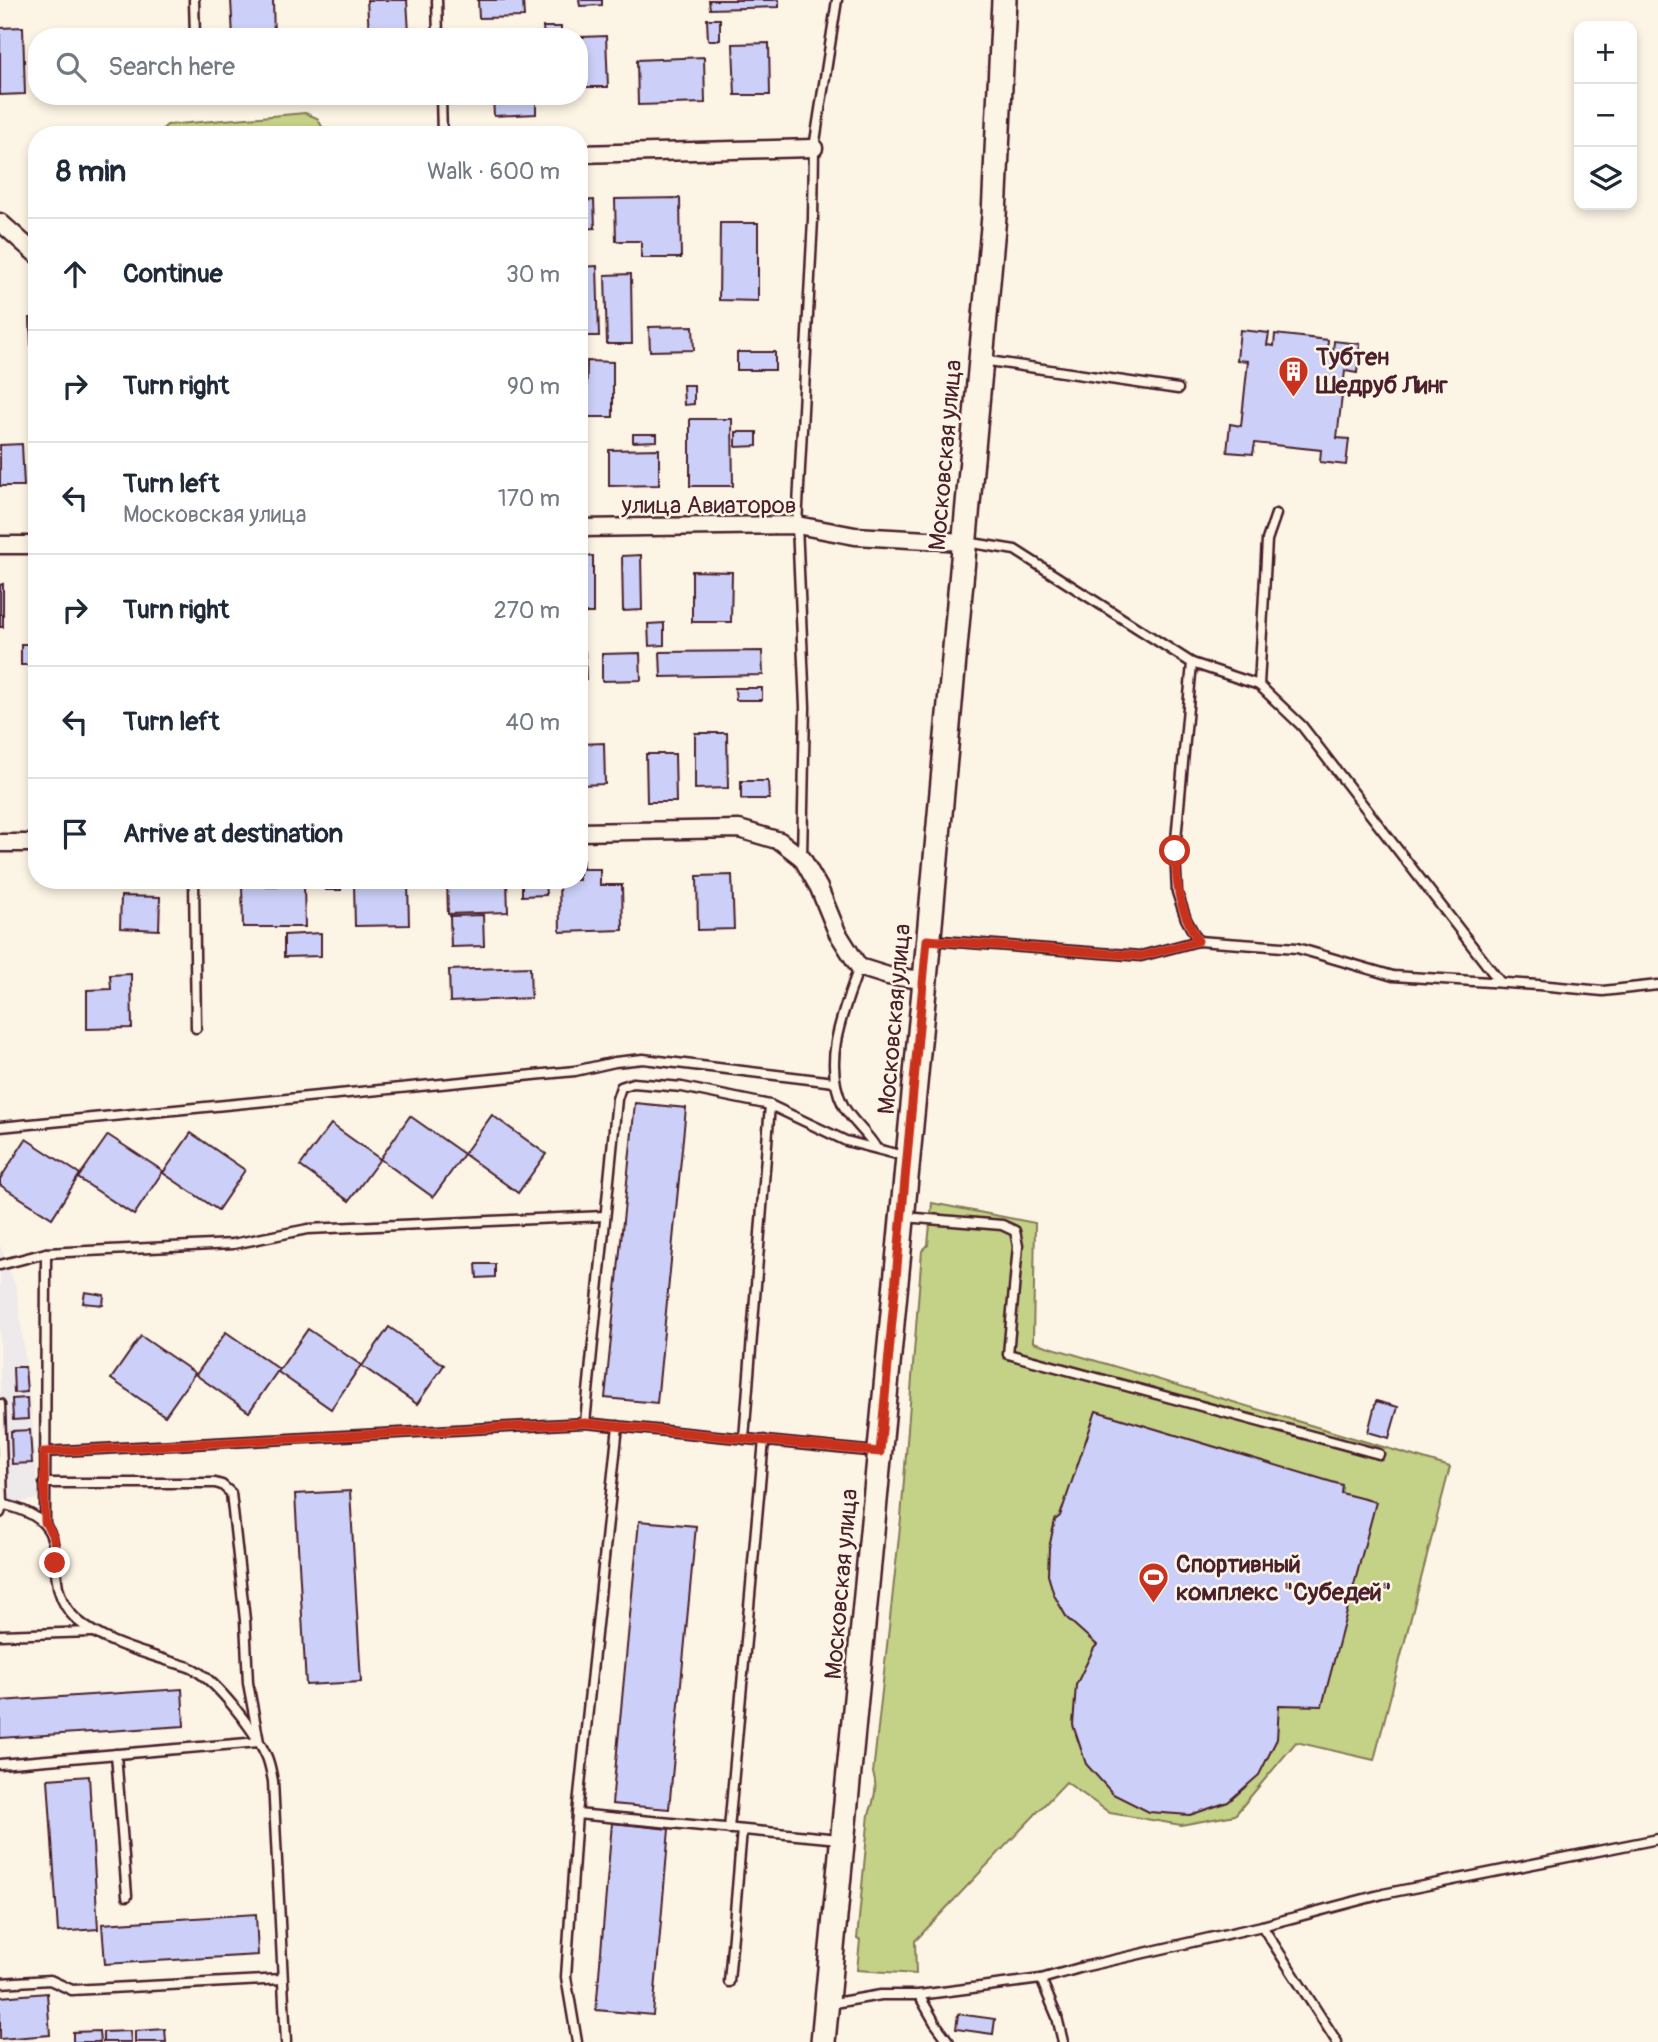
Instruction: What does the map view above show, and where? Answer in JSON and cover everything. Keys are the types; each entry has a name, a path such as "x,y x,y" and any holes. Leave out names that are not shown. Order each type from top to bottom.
{"main road":[{"name":"Московская улица","path":"823,2042 925,980 994,216 1004,0"}],"street":[{"path":"588,154 814,148"},
{"path":"0,222 28,247"},
{"name":"улица Авиаторов","path":"588,528 797,525 855,536 964,542"},
{"path":"0,545 28,545"},
{"path":"588,832 739,828 780,841 802,858 819,888 837,932 859,967 888,976 925,980"},
{"path":"0,844 28,843"}],"lane":[{"path":"194,0 195,28"},
{"path":"437,0 439,28"},
{"path":"802,858 805,707 797,525 813,219 814,148 837,0"},
{"path":"441,105 442,126"},
{"path":"979,360 1178,389"},
{"path":"1259,685 1267,540 1276,514"},
{"path":"964,542 1015,550 1192,663 1259,685 1302,726 1500,982"},
{"path":"1192,663 1175,851 1177,892 1186,919 1198,941"},
{"path":"194,889 196,1028"},
{"path":"927,940 1141,956 1198,941 1297,948 1393,976 1603,991 1658,985"},
{"path":"859,967 840,1023 834,1060 834,1082 844,1107 867,1133 876,1148"},
{"path":"0,1127 575,1071 643,1059 834,1082"},
{"path":"585,1423 617,1099 621,1087 633,1083 682,1087 770,1105 845,1140 907,1156"},
{"path":"744,1438 770,1105"},
{"path":"0,1265 46,1253 233,1244 307,1229 606,1216"},
{"path":"901,1217 1002,1225 1015,1231 1018,1246 1008,1354 1379,1454"},
{"path":"46,1253 45,1522 54,1538 61,1598 75,1618 92,1632 195,1670 221,1692 259,1742 268,1759 273,1781 286,2042"},
{"path":"0,1404 1,1507 45,1522"},
{"path":"44,1452 585,1423 880,1452"},
{"path":"577,2042 566,1977 578,1814 618,1426"},
{"path":"729,1829 764,1440"},
{"path":"44,1483 215,1483 227,1488 233,1500 245,1620 248,1683 259,1742"},
{"path":"0,1635 92,1632"},
{"path":"0,1764 259,1742"},
{"path":"116,1754 127,1896"},
{"path":"578,1814 842,1839"},
{"path":"729,1982 742,1830"},
{"path":"826,2004 881,1995 919,1995 1041,1979 1083,1966 1262,1926 1383,1894 1658,1839"},
{"path":"1262,1926 1337,2042"},
{"path":"0,1983 51,1980 72,1990 282,1979"},
{"path":"1041,1979 1063,2042"},
{"path":"919,1995 949,2042"}],"shaded area":[{"path":"0,1245 17,1290 32,1415 38,1499 0,1506"}],"green space":[{"path":"305,113 317,118 322,126 166,126"},
{"name":"Спортивный комплекс \"Субедей\"","path":"932,1203 1035,1223 1033,1342 1450,1467 1374,1760 1296,1742 1235,1815 1181,1825 1110,1813 1066,1782 915,1941 916,1974 857,1970 860,1940 857,1939 869,1814 875,1794 873,1773 901,1518 922,1251 928,1245"}],"building":[{"path":"231,0 273,0 274,28 233,28"},
{"path":"367,0 407,0 409,28 369,28"},
{"path":"478,0 523,0 524,17 479,18"},
{"path":"579,0 602,0 602,5 580,6"},
{"path":"709,0 779,0 779,7 710,9"},
{"path":"707,19 720,19 720,40 708,40"},
{"path":"23,27 25,94 0,95 0,28"},
{"path":"606,36 608,87 588,87 588,37"},
{"path":"769,43 770,95 735,95 733,44"},
{"path":"704,57 705,103 638,105 637,60"},
{"path":"493,105 536,105 536,114 494,116"},
{"path":"680,198 681,258 641,258 641,241 616,241 615,199"},
{"path":"588,200 594,200 595,228 588,228"},
{"path":"720,223 758,223 758,301 719,300"},
{"path":"588,266 597,266 599,336 588,336"},
{"path":"631,274 632,344 607,344 605,275"},
{"path":"693,326 694,350 650,351 649,327"},
{"name":"Тубтен Шедруб Линг","path":"1240,330 1269,333 1267,345 1274,346 1275,334 1328,340 1327,351 1333,352 1334,341 1360,344 1357,373 1345,371 1337,438 1349,439 1346,465 1320,462 1321,450 1255,443 1253,454 1227,452 1230,424 1241,426 1248,361 1237,360"},
{"path":"737,352 775,352 775,370 737,370"},
{"path":"588,361 613,362 613,417 588,417"},
{"path":"683,385 694,385 694,404 684,405"},
{"path":"690,419 732,419 733,486 690,486"},
{"path":"736,432 757,432 757,446 736,447"},
{"path":"633,434 657,434 657,441 633,442"},
{"path":"22,444 24,486 0,486 0,445"},
{"path":"659,449 659,485 609,486 609,450"},
{"path":"641,555 642,610 623,611 622,556"},
{"path":"588,556 593,556 593,613 588,613"},
{"path":"692,571 732,572 731,622 692,622"},
{"path":"3,584 3,627 0,627 0,585"},
{"path":"664,623 664,645 649,646 648,624"},
{"path":"21,644 28,644 28,665 21,665"},
{"path":"762,651 763,675 661,677 660,652"},
{"path":"640,653 641,680 602,681 602,654"},
{"path":"735,688 762,688 762,700 736,700"},
{"path":"695,733 727,733 728,788 695,789"},
{"path":"604,743 605,784 588,785 588,744"},
{"path":"646,754 675,754 676,802 647,802"},
{"path":"741,781 768,781 769,799 741,799"},
{"path":"588,869 600,869 600,885 622,885 623,930 560,932 559,889 588,889"},
{"path":"732,875 734,929 698,930 697,876"},
{"path":"242,889 304,889 305,927 243,927"},
{"path":"354,889 408,889 409,925 355,926"},
{"path":"447,889 507,889 508,912 448,914"},
{"path":"522,889 546,889 546,895 522,896"},
{"path":"121,896 160,897 159,930 120,928"},
{"path":"483,915 484,946 451,947 450,916"},
{"path":"321,933 321,956 284,957 284,935"},
{"path":"530,967 531,998 450,1002 449,970"},
{"path":"131,974 132,1028 87,1029 87,990 111,989 110,975"},
{"path":"635,1103 686,1108 657,1403 605,1398"},
{"path":"492,1115 546,1154 518,1193 464,1154"},
{"path":"410,1116 464,1154 433,1197 380,1159"},
{"path":"331,1124 380,1159 349,1201 300,1166"},
{"path":"191,1133 245,1170 218,1210 163,1173"},
{"path":"108,1135 163,1171 134,1215 78,1178"},
{"path":"26,1139 80,1174 52,1218 0,1185 0,1179"},
{"path":"476,1264 495,1264 495,1277 477,1278"},
{"path":"85,1292 104,1295 103,1305 83,1303"},
{"path":"389,1327 444,1365 417,1404 362,1366"},
{"path":"308,1329 361,1365 331,1409 278,1372"},
{"path":"226,1332 279,1369 249,1412 196,1375"},
{"path":"141,1336 195,1373 165,1416 111,1379"},
{"path":"13,1367 25,1367 27,1392 14,1393"},
{"path":"27,1398 28,1419 13,1420 12,1399"},
{"path":"1376,1401 1398,1407 1389,1438 1368,1432"},
{"path":"1096,1411 1342,1485 1341,1493 1376,1502 1322,1706 1279,1705 1277,1739 1259,1775 1228,1802 1190,1815 1149,1812 1113,1794 1086,1764 1073,1725 1076,1685 1097,1645 1067,1618 1054,1595 1048,1575 1049,1548 1055,1520 1060,1516"},
{"path":"30,1430 32,1463 12,1464 11,1431"},
{"path":"350,1491 361,1682 306,1685 295,1494"},
{"path":"639,1521 696,1526 669,1809 612,1804"},
{"path":"182,1689 184,1726 0,1738 0,1701"},
{"path":"89,1776 98,1929 58,1932 48,1779"},
{"path":"612,1823 669,1829 653,2015 596,2010"},
{"path":"256,1914 258,1955 105,1964 102,1924"},
{"path":"47,1993 50,2035 0,2039 0,1997"},
{"path":"958,2014 995,2019 993,2034 956,2029"},
{"path":"165,2029 166,2042 135,2042 135,2031"},
{"path":"99,2031 100,2042 73,2042 73,2032"},
{"path":"130,2031 131,2042 103,2042 103,2032"}],"place":[{"name":"Тубтен Шедруб Линг","path":"1293,398"},
{"name":"Спортивный комплекс \"Субедей\"","path":"1153,1605"}],"route":[{"path":"55,1563 54,1538 45,1522 44,1452 585,1423 880,1452 927,940 1141,956 1198,941 1186,919 1177,892 1175,851"}]}
